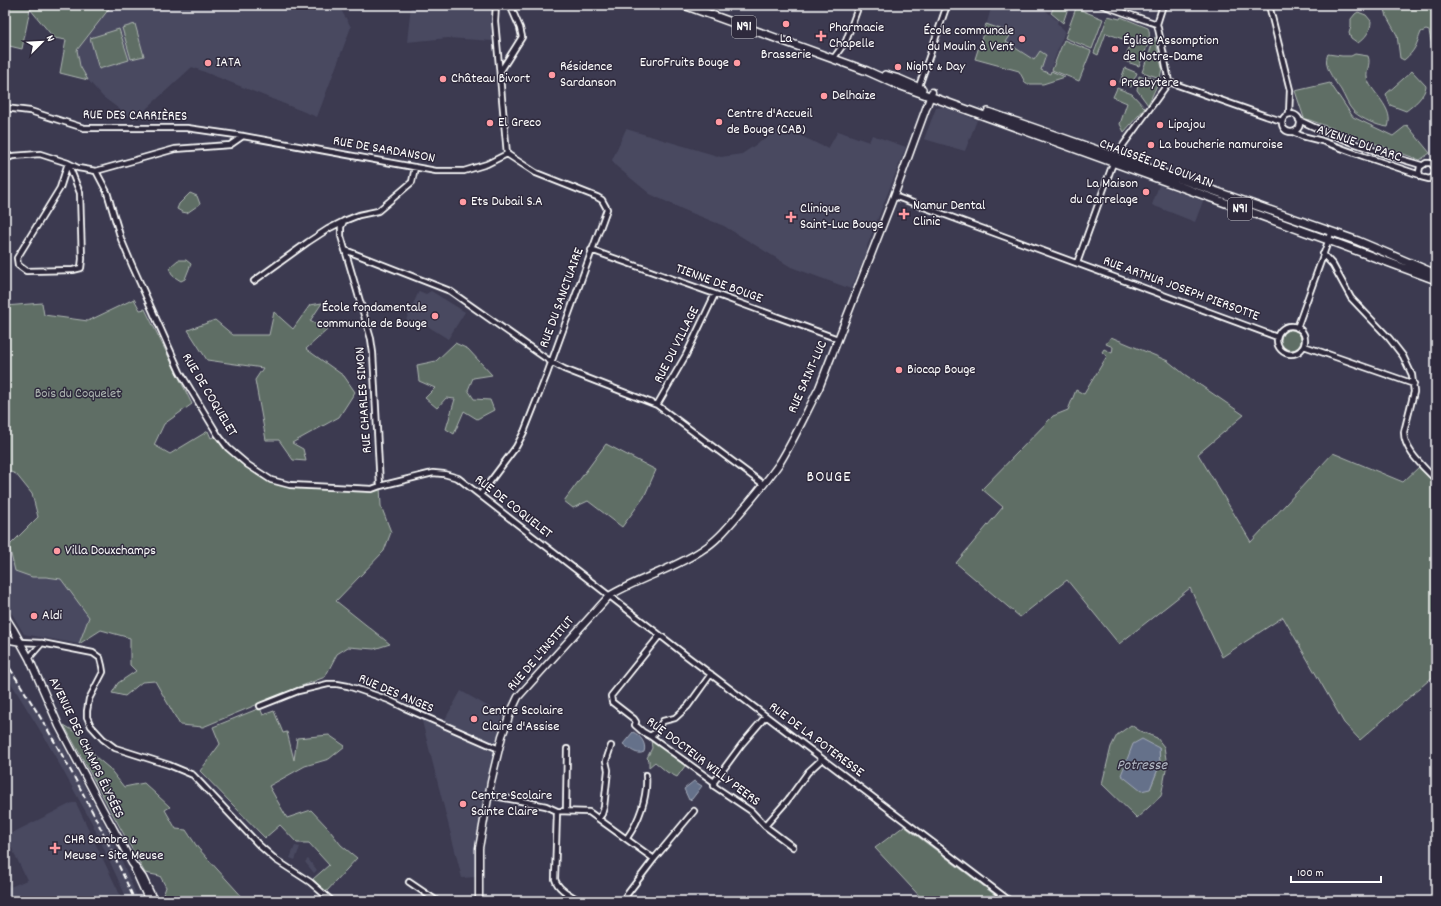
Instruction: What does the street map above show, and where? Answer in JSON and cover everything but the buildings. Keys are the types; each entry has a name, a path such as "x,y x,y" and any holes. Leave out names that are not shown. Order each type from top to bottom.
{"main road":[{"name":"CHAUSSÉE DE LOUVAIN","path":"684,5 1329,238 1436,280"},
{"name":"CHAUSSÉE DE LOUVAIN","path":"1115,160 1358,241 1436,274"}],"street":[{"path":"496,5 494,21 507,154"},
{"path":"500,72 522,37 520,28 510,5"},
{"path":"833,59 846,42 859,5"},
{"path":"918,89 947,5"},
{"path":"1102,5 1156,24"},
{"path":"1077,262 1115,160 1169,82 1156,24 1163,5"},
{"path":"1269,5 1290,90 1289,114 1285,116 1282,121"},
{"name":"AVENUE DU PARC","path":"1169,82 1282,121 1284,129 1287,131 1322,141 1420,175 1426,179 1435,179 1435,167 1428,162 1421,165 1365,148 1323,132 1299,120 1297,116 1289,114"},
{"name":"RUE SAINT-LUC","path":"610,596 625,587 702,551 719,537 778,464 809,409 894,196 932,94"},
{"name":"RUE DES CARRIÈRES","path":"5,108 30,111 84,128 187,128 243,136"},
{"name":"AVENUE DU PARC","path":"1293,132 1298,129 1299,120"},
{"path":"5,159 13,156 40,154 68,163 78,168 96,171 175,149 230,145 243,136"},
{"name":"RUE DE SARDANSON","path":"243,136 436,171 464,171 487,164 507,154"},
{"name":"RUE DU SANCTUAIRE","path":"480,495 516,446 524,432 606,209 602,200 536,173 507,154"},
{"path":"68,163 80,193 82,259 80,268 73,270 26,271 18,265 17,258 60,188 68,163"},
{"name":"AVENUE DU PARC","path":"1420,175 1419,170 1421,165"},
{"path":"254,281 308,242 344,221 359,215 378,211 412,182 416,167"},
{"name":"RUE DE COQUELET","path":"96,171 107,192 121,239 180,372 218,435 228,448 248,465 271,480 290,485 372,489 433,473 458,478 610,596"},
{"name":"RUE ARTHUR JOSEPH PIERSOTTE","path":"894,196 1077,262 1277,337"},
{"name":"RUE CHARLES SIMON","path":"344,221 341,227 341,236 371,339 373,353 380,486"},
{"path":"1297,328 1329,238"},
{"path":"345,250 450,291 551,362 564,369 657,405 763,484"},
{"name":"TIENNE DE BOUGE","path":"591,250 838,339"},
{"path":"1323,254 1333,265 1351,298 1389,338 1403,356 1412,375 1414,384 1414,392 1404,432 1404,438 1408,448 1436,480"},
{"name":"RUE DU VILLAGE","path":"657,405 686,355 715,294"},
{"path":"1289,326 1297,328 1305,338 1304,346 1298,353 1289,354 1280,350 1277,337 1281,330 1289,326"},
{"path":"1304,346 1414,384"},
{"name":"RUE DE LA POTERESSE","path":"610,596 1010,901"},
{"name":"RUE DE L'INSTITUT","path":"480,901 479,848 499,749 510,714 518,697 610,596"},
{"name":"AVENUE DES CHAMPS ÉLYSÉES","path":"5,616 21,642 59,726 132,863 149,901"},
{"path":"5,632 10,625"},
{"name":"RUE DOCTEUR WILLY PEERS","path":"660,635 611,696 612,702 634,719 636,722 635,725 643,732 714,782 714,786 751,812 765,826 792,847"},
{"path":"5,639 21,642 42,643 93,653 100,658 103,672 89,699 87,711 89,722 110,745 115,748 169,765 193,775 259,845 276,860 310,882 332,901"},
{"path":"29,658 42,643"},
{"path":"650,736 655,733 663,721 675,718 688,706 711,674"},
{"name":"RUE DES ANGES","path":"260,706 298,690 328,684 348,686 389,700 499,749"},
{"path":"714,782 742,744 766,716"},
{"path":"599,818 604,807 608,770 606,760 611,746"},
{"path":"566,810 567,750"},
{"path":"765,826 808,772 822,759"},
{"path":"626,838 637,824 640,817 647,784 646,775"},
{"path":"489,795 546,806 557,810 589,812 654,859"},
{"path":"557,810 556,884 560,889 580,901"},
{"path":"622,901 654,859 694,811"},
{"name":"AVENUE DES CHAMPS ÉLYSÉES","path":"132,863 143,878 154,901"},
{"path":"409,882 437,901"}],"shaded area":[{"name":"IATA","path":"112,5 338,5 351,27 317,117 192,67 134,120 103,97 88,80 80,66 78,59 77,50"},
{"path":"411,5 496,5 491,23 493,41 448,38 407,42"},
{"name":"École communale du Moulin à Vent","path":"992,5 1039,5 1058,21 1057,23 1065,31 1049,73 980,47"},
{"path":"944,107 977,120 965,151 924,139 936,108"},
{"name":"Clinique Saint-Luc Bouge","path":"626,129 721,157 742,154 775,132 793,132 828,149 838,131 869,142 872,135 906,147 867,246 867,252 851,289 791,267 724,226 650,194 616,166 612,160"},
{"path":"1159,185 1203,201 1195,222 1152,205"},
{"name":"École fondamentale communale de Bouge","path":"419,291 426,294 431,291 465,312 448,339 429,327 421,327 406,320"},
{"path":"9,546 12,560 32,577 61,579 89,617 79,644 24,634 5,602 5,549"},
{"path":"5,658 51,730 61,742 115,845 139,901 128,901 92,823 46,740 5,673"},
{"name":"Centre Scolaire Claire d'Assise","path":"461,691 503,715 496,745 443,723"},
{"name":"Centre Scolaire Sainte Claire","path":"421,717 495,752 491,764 476,844 476,877 462,878"},
{"name":"CHR Sambre & Meuse - Site Meuse","path":"72,803 76,803 123,901 5,901 5,885 8,884 10,887 27,880 6,836"},
{"path":"295,846 300,847 295,860 290,858"},
{"path":"308,859 317,870 314,873 305,862"}],"green space":[{"path":"5,5 112,5 77,50 80,66 88,80 60,73 66,40 54,38 30,9 22,49 5,45"},
{"path":"1055,5 1069,5 1063,23 1051,13"},
{"path":"1384,5 1436,5 1436,53 1432,46 1429,31 1426,30 1421,32 1411,53 1404,60 1400,58 1397,35 1387,17"},
{"path":"1076,8 1103,19 1092,49 1065,38"},
{"path":"1358,12 1366,15 1371,21 1367,34 1358,43 1351,38 1349,33 1351,19"},
{"path":"1108,16 1120,19 1121,17 1148,28 1148,42 1139,66 1124,61 1131,42 1106,33 1098,55 1094,53"},
{"path":"135,24 144,56 131,59 122,28"},
{"path":"986,24 1012,33 1006,42 1034,60 1040,51 1046,55 1041,70 1050,74 1051,71 1065,77 1043,84 1026,84 1019,71 975,59"},
{"path":"119,29 129,60 99,69 90,38"},
{"path":"1155,37 1162,68 1160,78 1142,72"},
{"path":"1064,40 1091,51 1079,81 1052,70"},
{"path":"1328,54 1351,56 1355,54 1368,56 1369,63 1367,79 1389,115 1388,127 1370,122 1357,115 1352,110 1328,68"},
{"path":"1125,68 1137,73 1131,87 1120,82"},
{"path":"1412,71 1426,86 1424,93 1416,103 1406,111 1390,105 1386,94"},
{"path":"1145,75 1159,81 1148,105 1137,90 1139,76 1144,78"},
{"path":"1330,83 1353,117 1393,136 1407,125 1430,153 1420,160 1304,118 1295,91"},
{"path":"1117,88 1132,94 1145,108 1124,132 1120,124 1127,103 1113,97"},
{"path":"190,193 197,196 200,204 187,213 177,209 179,204"},
{"path":"178,260 186,260 191,264 185,279 181,281 173,276 170,270 171,266"},
{"name":"Bois du Coquelet","path":"134,299 140,310 145,309 192,404 164,424 154,445 170,454 208,431 211,438 218,435 228,448 261,474 290,485 372,489 380,486 381,506 391,532 384,551 336,601 390,644 374,649 348,647 337,654 325,677 203,727 180,725 155,681 142,682 125,696 112,693 118,683 136,671 130,665 130,638 101,630 79,644 89,617 61,579 32,577 15,571 9,546 38,517 32,494 16,474 5,470 5,306 42,303 44,315 88,321"},
{"path":"322,303 310,321 327,330 306,349 344,376 355,392 339,417 292,443 303,449 306,461 293,460 279,440 266,440 255,380 263,368 207,360 188,330 215,320 233,335 269,335 274,312 293,329 310,305"},
{"path":"1287,330 1295,330 1301,336 1301,344 1295,350 1287,350 1281,344 1281,336"},
{"path":"1111,337 1168,361 1184,374 1244,415 1198,454 1251,542 1333,453 1403,482 1420,466 1436,485 1436,674 1360,740 1344,723 1283,617 1222,657 1190,588 1119,644 1067,580 1020,617 956,563 1003,507 982,489 1053,416 1068,410 1076,390 1084,394 1107,356 1102,352 1104,349 1112,353 1113,347 1106,344"},
{"path":"455,343 468,349 492,375 473,378 468,390 474,399 490,400 494,410 477,419 464,411 454,434 446,429 455,399 446,398 437,408 425,398 435,388 419,381 417,365 436,361"},
{"path":"606,444 656,470 644,497 622,527 588,501 573,508 564,501"},
{"path":"260,708 263,715 274,711 283,733 287,732 294,760 297,738 329,735 345,746 329,759 305,766 269,786 287,818 311,810 341,845 357,858 326,892 313,879 329,865 309,843 297,843 280,825 265,838 200,771 220,744 213,727"},
{"path":"64,725 79,734 97,758 109,768 124,787 144,783 170,807 165,810 176,829 186,830 198,848 246,901 188,901 169,897 162,901 158,901 164,893 166,887 160,876 145,873"},
{"path":"1131,725 1140,731 1157,738 1164,747 1167,765 1161,796 1137,818 1102,784 1111,747 1117,735","holes":["1159,748 1160,764 1150,789"]},
{"path":"651,740 685,766 677,777 667,772 655,762 649,767 649,760 647,758 652,748"},
{"path":"904,826 1003,901 924,901 875,848"}],"water":[{"path":"633,732 638,735 644,743 644,752 636,753 623,744"},
{"name":"Potresse","path":"1142,739 1159,748 1160,764 1150,789 1141,791 1121,775 1133,744"},
{"path":"694,781 702,786 692,799 689,800 684,789"}],"railway":[{"path":"5,661 75,778 135,901"}],"place":[{"name":"La Brasserie","path":"786,24"},
{"name":"Pharmacie Chapelle","path":"821,36"},
{"name":"École communale du Moulin à Vent","path":"1022,39"},
{"name":"Église Assomption de Notre-Dame","path":"1115,49"},
{"name":"IATA","path":"208,63"},
{"name":"EuroFruits Bouge","path":"737,63"},
{"name":"Night & Day","path":"898,67"},
{"name":"Résidence Sardanson","path":"552,75"},
{"name":"Château Bivort","path":"443,79"},
{"name":"Presbytère","path":"1113,83"},
{"name":"Delhaize","path":"824,96"},
{"name":"Centre d'Accueil de Bouge (CAB)","path":"719,122"},
{"name":"El Greco","path":"490,123"},
{"name":"Lipajou","path":"1160,125"},
{"name":"La boucherie namuroise","path":"1151,145"},
{"name":"La Maison du Carrelage","path":"1146,192"},
{"name":"Ets Dubail S.A","path":"463,202"},
{"name":"Namur Dental Clinic","path":"904,214"},
{"name":"Clinique Saint-Luc Bouge","path":"791,217"},
{"name":"École fondamentale communale de Bouge","path":"435,316"},
{"name":"Biocap Bouge","path":"899,370"},
{"name":"Villa Douxchamps","path":"57,551"},
{"name":"Aldi","path":"34,616"},
{"name":"Centre Scolaire Claire d'Assise","path":"474,719"},
{"name":"Centre Scolaire Sainte Claire","path":"463,804"},
{"name":"CHR Sambre & Meuse - Site Meuse","path":"55,848"}],"district":[{"name":"BOUGE","path":"829,477"}]}
